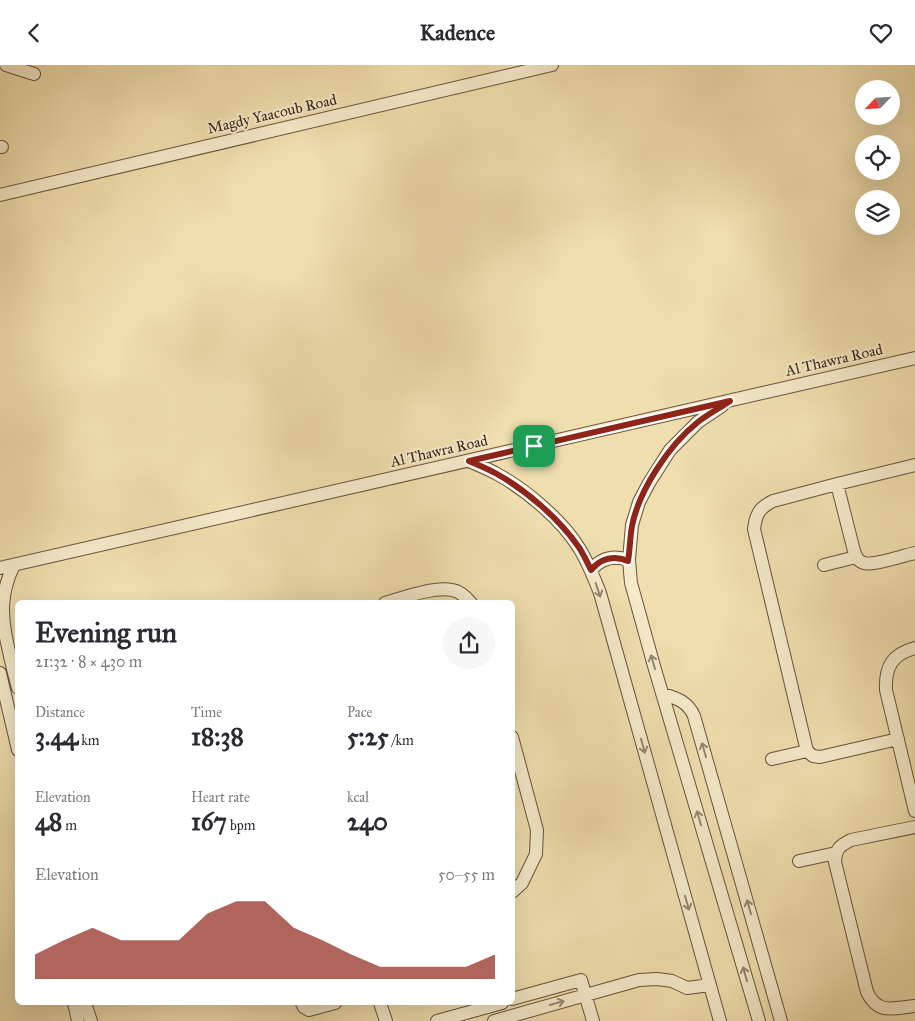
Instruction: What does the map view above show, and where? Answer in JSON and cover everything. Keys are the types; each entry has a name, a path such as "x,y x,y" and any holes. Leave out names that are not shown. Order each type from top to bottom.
{"street":[{"path":"6,65 34,74"},
{"name":"Magdy Yaacoub Road","path":"0,195 552,65"},
{"name":"Al Thawra Road","path":"0,568 915,358"},
{"path":"730,401 698,422 670,450 639,502 632,525 628,561 631,583 758,1021"},
{"path":"469,461 497,474 551,514 579,547 591,570 600,593 720,1021"},
{"path":"898,739 820,757 813,756 807,751 754,529 758,512 773,501 915,465"},
{"path":"837,484 856,557 860,561 869,564 915,553"},
{"path":"591,570 600,562 611,557 623,558 628,561"},
{"path":"824,565 856,557"},
{"path":"14,565 6,582 2,601 2,619 3,634 15,677"},
{"path":"396,600 439,589 453,590 469,600"},
{"path":"915,648 897,656 890,666 886,678 886,690 915,811"},
{"path":"0,673 3,696 15,739"},
{"path":"663,694 684,702 694,716 781,1021"},
{"path":"515,748 538,830 536,854 526,877 515,889"},
{"path":"772,759 807,751"},
{"path":"915,827 851,840 842,845 836,853 835,863 867,992 871,1001 879,1007 889,1009 915,1006"},
{"path":"798,861 836,853"},
{"path":"494,1021 639,980 656,979 672,981 687,988 710,985"},
{"path":"515,998 581,980 593,1021"},
{"path":"74,1005 78,1021"},
{"path":"86,1005 91,1021"},
{"path":"303,1005 309,1010 328,1005"},
{"path":"381,1005 386,1021"},
{"path":"437,1021 454,1019 496,1005"}],"route":[{"path":"730,401 698,422 670,450 639,502 632,525 628,561 623,558 611,557 595,565 591,570 579,547 551,514 497,474 469,461 534,446 730,401"}]}
